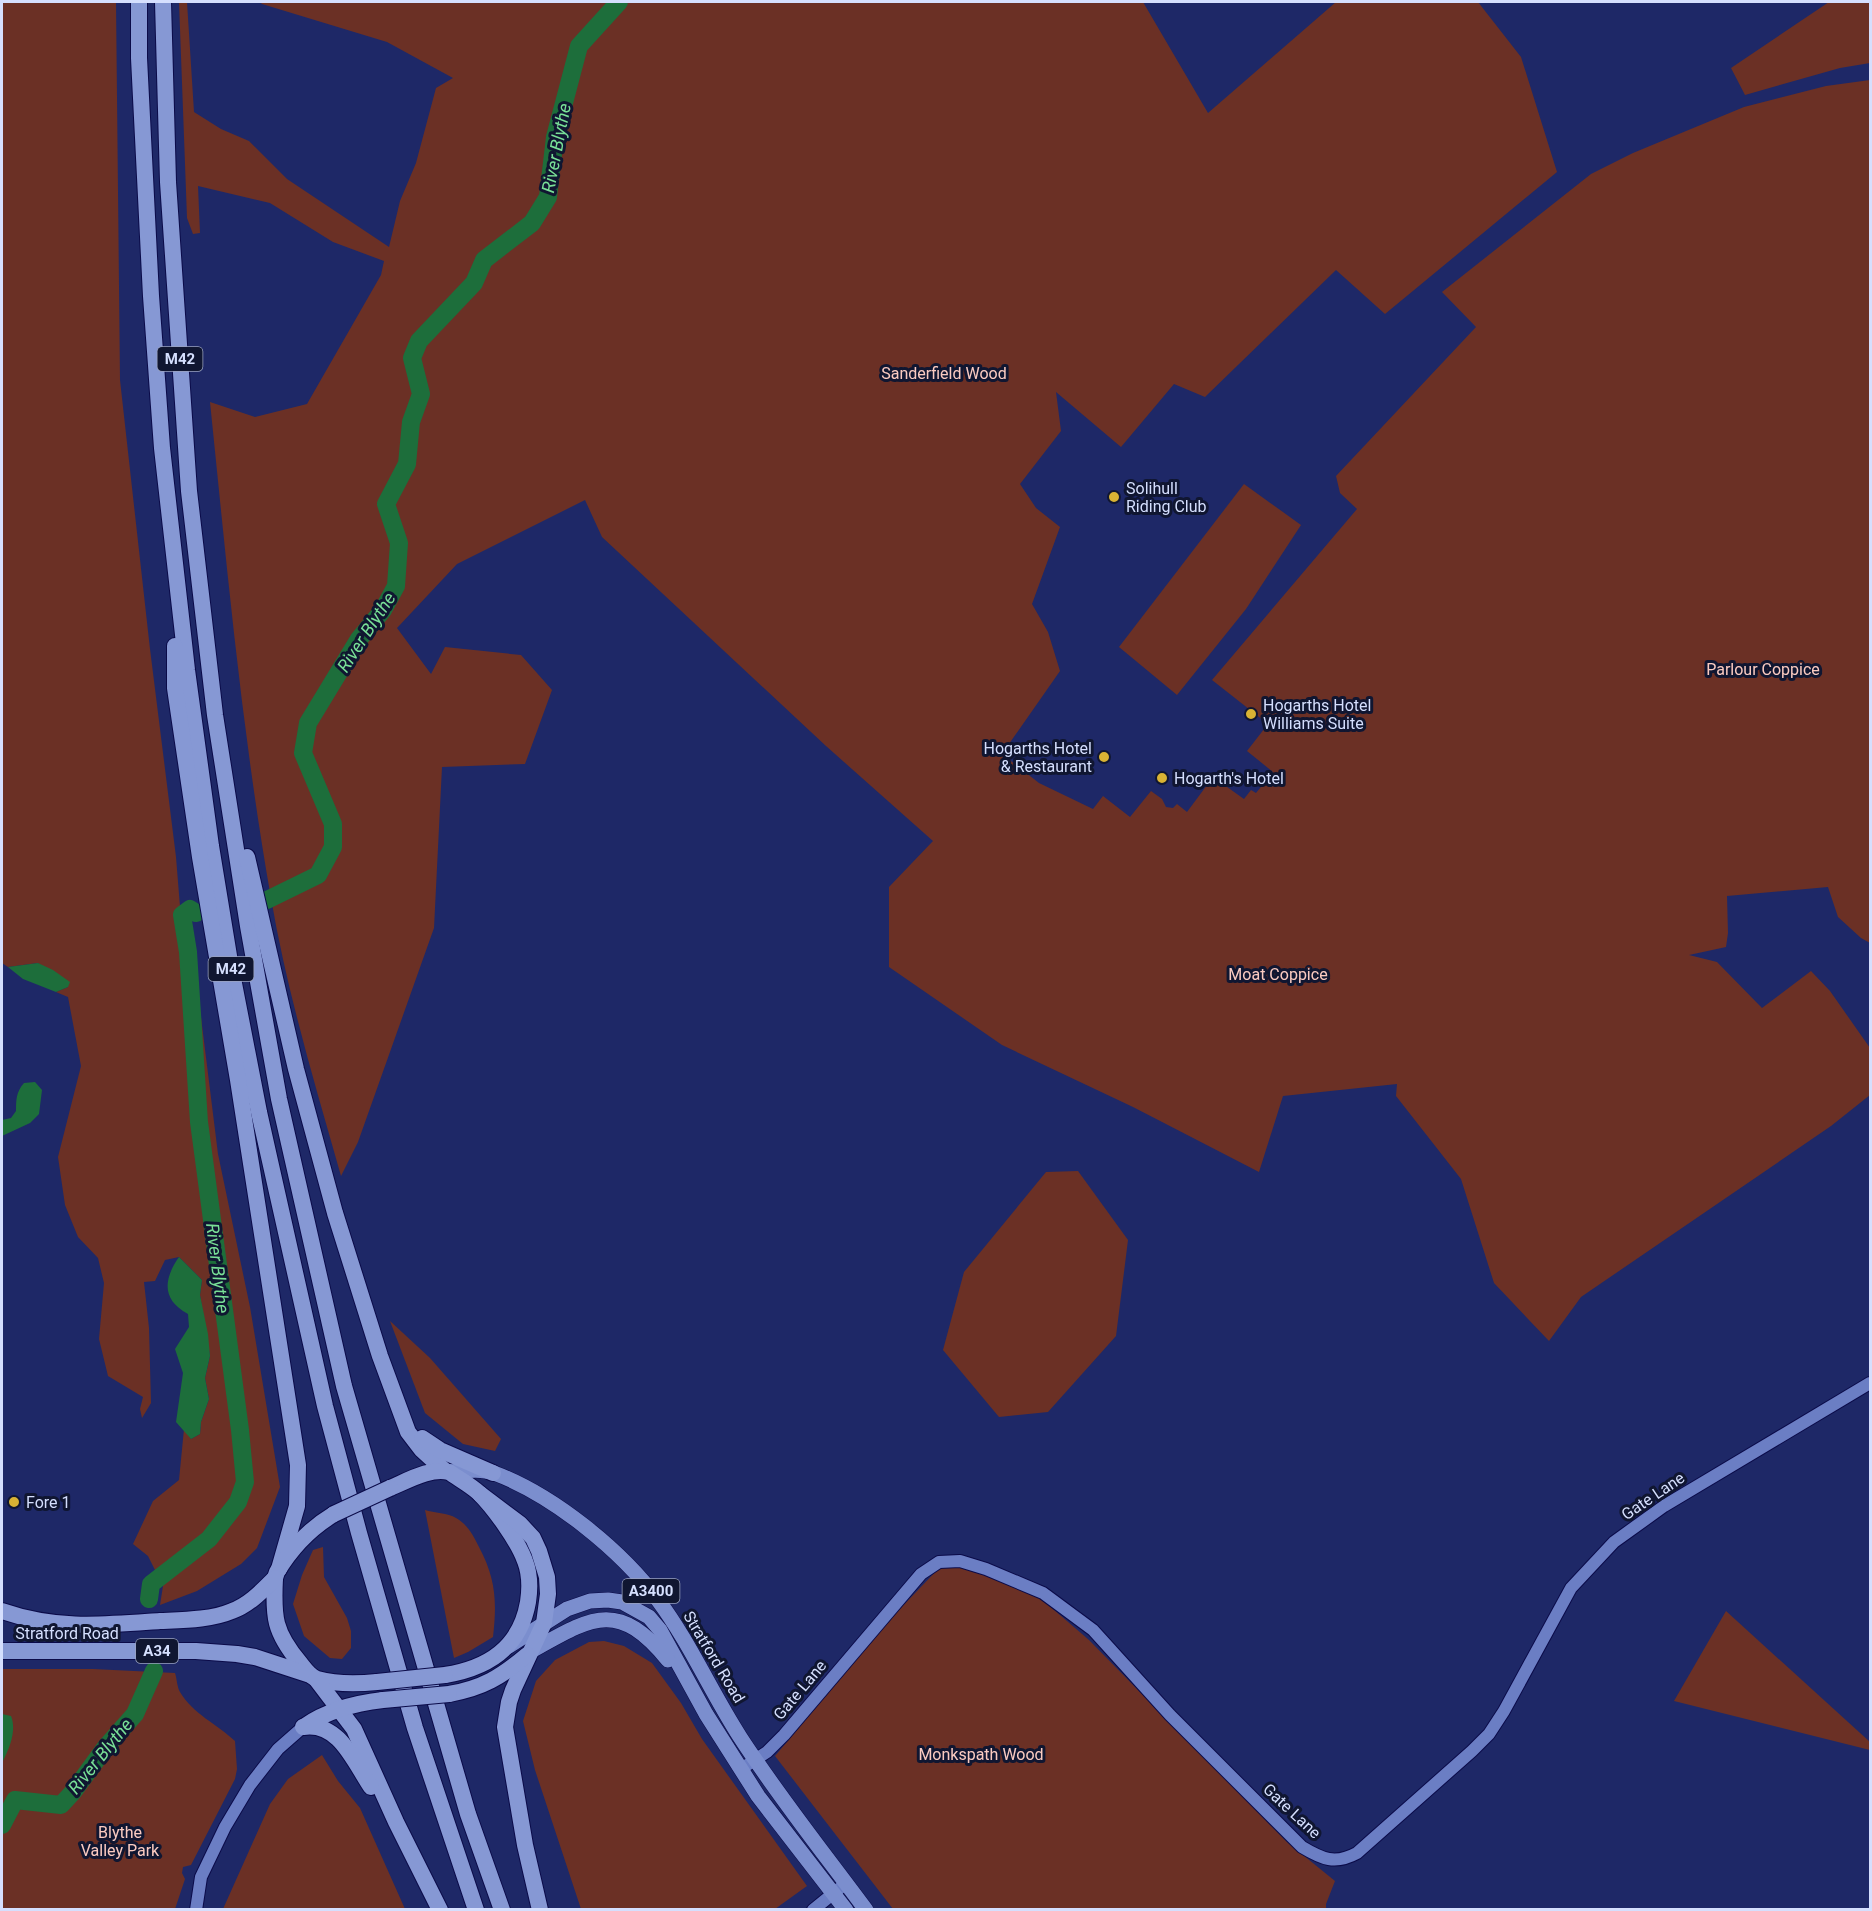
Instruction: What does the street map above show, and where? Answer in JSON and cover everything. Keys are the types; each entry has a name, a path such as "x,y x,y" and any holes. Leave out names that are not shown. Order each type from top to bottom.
{"highway":[{"name":"M42","path":"139,2 139,58 151,296 162,448 187,670 211,846 231,968 259,1112 325,1406 415,1728 476,1910"},
{"name":"M42","path":"163,2 168,182 188,479 215,716 248,926 279,1099 344,1386 468,1814 502,1910"},
{"path":"174,550 175,688 298,1465 297,1506 277,1573 273,1608 279,1632 290,1652 340,1709 354,1729 396,1822 440,1910"},
{"path":"215,716 308,1113 334,1214 380,1356 403,1418 414,1442 447,1471"},
{"path":"403,1418 427,1442 440,1450 493,1473"},
{"name":"A34","path":"277,1573 299,1540 334,1514 429,1473 447,1471 480,1494 518,1546 528,1572 529,1591 526,1613 520,1628 506,1647 478,1667 445,1675 360,1684 313,1677"},
{"path":"480,1494 520,1524 533,1538 540,1551 547,1577 548,1594 544,1623 513,1690 505,1727 523,1835 540,1910"},
{"name":"Stratford Road","path":"2,1611 62,1625 110,1625 204,1617 234,1611 261,1593 277,1573"},
{"path":"303,1727 323,1715 340,1709 383,1701 468,1691 503,1675 533,1650"},
{"name":"Stratford Road","path":"2,1651 237,1653 313,1677"},
{"path":"303,1727 315,1725 331,1731 345,1746 396,1822"}],"main road":[{"name":"Stratford Road","path":"447,1471 470,1470 493,1473 538,1495 561,1509 632,1568 658,1601 693,1654 738,1735 755,1760 866,1910"},
{"name":"Stratford Road","path":"506,1647 567,1609 590,1601 622,1602 649,1617 660,1630 706,1714 741,1769 782,1828 846,1910"},
{"path":"533,1650 578,1625 590,1621 612,1621 629,1625 652,1641 706,1714"}],"street":[{"name":"Gate Lane","path":"741,1769 767,1752 784,1735 921,1574 939,1562 960,1561 986,1569 1043,1593 1093,1630 1170,1714 1302,1847 1318,1856 1335,1860 1345,1859 1357,1853 1489,1734 1571,1587 1614,1542 1664,1506 1870,1383"},
{"path":"196,1910 201,1877 230,1818 250,1785 278,1749 303,1727"},
{"path":"813,1910 847,1884"}],"green space":[{"path":"2,2 116,2 120,380 176,857 186,981 197,985 218,1154 250,1307 280,1487 257,1548 241,1564 197,1591 160,1605 163,1586 148,1556 133,1544 153,1501 179,1480 184,1429 191,1439 200,1434 201,1422 209,1399 205,1378 210,1356 200,1295 202,1280 179,1257 165,1260 155,1281 144,1282 149,1328 151,1403 142,1418 140,1409 143,1397 108,1376 99,1339 104,1283 98,1258 78,1237 65,1205 58,1157 81,1066 68,997 56,992 68,987 38,963 8,967 2,963"},
{"path":"179,2 187,2 194,112 221,129 249,141 287,179 389,247 400,201 416,163 436,88 453,78 387,42 260,2 1143,2 1208,113 1336,2 1478,2 1521,57 1557,172 1385,314 1336,270 1205,397 1174,384 1121,447 1056,392 1061,431 1020,484 1036,508 1060,527 1032,604 1048,632 1060,671 1002,754 1039,783 1093,809 1103,796 1130,817 1151,791 1162,799 1166,807 1173,808 1177,804 1187,812 1213,777 1244,799 1251,790 1256,793 1273,772 1247,751 1268,724 1212,680 1357,509 1340,493 1336,476 1476,327 1442,292 1591,174 1633,153 1744,107 1826,86 1870,80 1870,943 1838,917 1828,887 1727,896 1726,947 1689,955 1717,962 1762,1008 1811,971 1830,991 1870,1048 1870,1095 1831,1126 1581,1297 1549,1341 1494,1283 1461,1179 1396,1096 1397,1084 1283,1096 1259,1172 1133,1107 1002,1045 889,967 889,887 933,841 826,746 602,537 585,500 457,564 397,628 431,674 445,647 521,655 552,690 525,764 442,767 434,928 358,1142 341,1176 293,1003 271,898 243,713 210,402 255,417 307,404 381,275 384,261 333,242 270,203 198,186 200,233 193,234 187,218"},
{"path":"1829,2 1870,2 1870,63 1840,68 1745,95 1731,68"},
{"path":"1244,484 1301,525 1246,609 1177,695 1119,647"},
{"path":"1078,1171 1128,1240 1116,1336 1048,1412 999,1417 943,1350 964,1272 1046,1172"},
{"path":"390,1321 430,1358 501,1439 495,1451 463,1444 425,1413"},
{"path":"425,1510 453,1516 467,1527 485,1559 492,1580 495,1602 493,1637 454,1658"},
{"path":"323,1547 324,1577 347,1618 351,1631 351,1648 342,1659 330,1658 304,1636 293,1604 313,1550"},
{"name":"Monkspath Wood","path":"941,1566 973,1569 1039,1597 1089,1640 1287,1842 1335,1881 1326,1909 893,1909 775,1756 896,1613"},
{"path":"1726,1611 1870,1742 1870,1750 1674,1701"},
{"path":"604,1641 624,1646 652,1663 681,1703 702,1739 807,1886 775,1909 581,1909 535,1770 523,1721 536,1681 555,1660 589,1642"},
{"name":"Blythe Valley Park","path":"2,1669 93,1669 175,1673 179,1690 185,1700 198,1713 235,1741 237,1769 235,1779 191,1865 183,1867 182,1873 185,1879 175,1909 2,1909"},
{"path":"322,1755 338,1781 360,1808 405,1909 223,1909 270,1804 288,1779"}],"shaded area":[{"path":"38,963 70,982 68,987 56,992 23,979 8,967"},
{"path":"35,1082 42,1090 39,1114 30,1123 2,1136 2,1120 11,1118 16,1111 17,1096 21,1086 24,1083"},
{"path":"179,1257 202,1280 200,1295 210,1356 205,1378 209,1399 201,1422 200,1434 191,1439 176,1422 183,1373 175,1349 189,1327 188,1314 173,1302 168,1289 170,1274"},
{"path":"2,1714 11,1716 13,1734 2,1763"}],"waterway":[{"name":"River Blythe","path":"267,900 318,875 333,847 333,824 303,753 308,723 359,639 383,610 396,586 399,543 386,504 407,464 411,422 421,394 412,358 419,341 474,283 484,260 532,223 548,197 555,137 579,46 619,2"},
{"name":"River Blythe","path":"149,1599 151,1584 209,1539 238,1502 245,1482 199,1122 188,952 182,915 190,909 196,913"},
{"name":"River Blythe","path":"2,1825 15,1800 61,1805 105,1748 135,1714 154,1671"}],"place":[{"name":"Solihull Riding Club","path":"1114,497"},
{"name":"Hogarths Hotel Williams Suite","path":"1251,714"},
{"name":"Hogarths Hotel & Restaurant","path":"1104,757"},
{"name":"Hogarth's Hotel","path":"1162,778"},
{"name":"Fore 1","path":"14,1502"}],"park label":[{"name":"Sanderfield Wood","path":"944,373"},
{"name":"Parlour Coppice","path":"1763,669"},
{"name":"Moat Coppice","path":"1278,974"}]}
